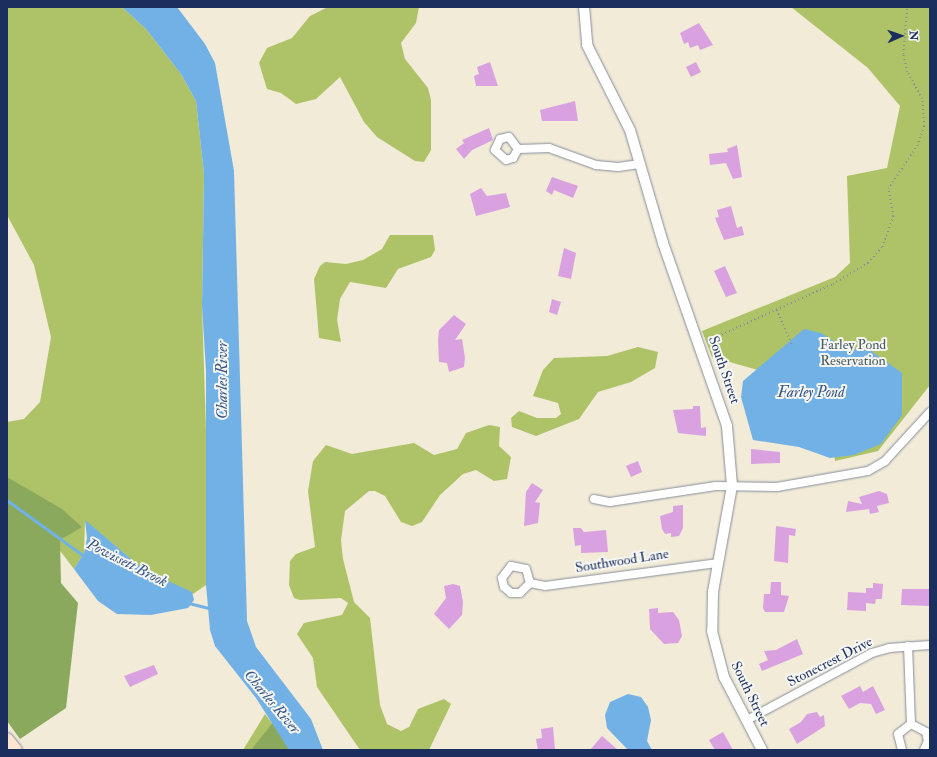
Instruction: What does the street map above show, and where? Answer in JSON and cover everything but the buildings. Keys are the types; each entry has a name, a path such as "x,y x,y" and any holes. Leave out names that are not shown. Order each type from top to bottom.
{"main road":[{"path":"7,738 16,750"}],"street":[{"name":"South Street","path":"584,7 587,45 618,103 640,164 672,268 701,344 727,426 732,486 711,610 714,642 724,677 762,750"},
{"path":"518,148 543,147 606,167 640,164"},
{"path":"594,499 610,502 689,489 732,486 776,487 868,471 894,452 930,412"},
{"name":"Southwood Lane","path":"530,583 555,585 718,562"},
{"name":"Stonecrest Drive","path":"747,720 857,660 889,648 930,645"},
{"path":"908,646 911,724"},
{"path":"902,750 898,734 911,724"},
{"path":"911,724 926,732 928,741 924,750"}],"path":[{"path":"701,344 777,310 847,276 874,258 885,242 893,216 888,189 918,146 924,126 922,99 907,72 903,54 906,7"},
{"path":"777,310 793,347"}],"green space":[{"path":"7,7 122,7 146,29 181,74 196,101 204,174 202,306 208,493 206,585 193,594 144,570 85,521 84,553 74,569 51,539 7,532 7,422 24,419 40,402 51,337 34,265 7,215"},
{"path":"328,7 419,7 416,23 401,43 405,59 428,88 431,100 431,150 424,162 415,161 377,137 364,122 340,77 316,99 296,104 281,93 267,89 259,63 267,48 292,38 310,16"},
{"name":"Farley Pond Reservation","path":"791,7 930,7 930,385 878,451 835,461 833,447 765,372 712,357 702,331 835,277 850,263 847,176 887,168 900,106 868,68"},
{"path":"390,235 433,235 435,250 431,257 398,269 386,288 350,282 340,299 337,320 341,342 319,338 314,279 320,266 325,262 346,264 363,260 382,249"},
{"path":"638,347 658,352 655,368 631,382 598,392 579,419 536,436 512,427 511,418 519,411 537,418 556,418 561,414 558,403 533,396 543,370 554,358 607,356"},
{"path":"489,425 500,427 499,446 511,457 507,479 494,481 476,470 463,474 440,495 422,522 412,526 401,522 385,496 375,491 369,491 345,511 341,540 343,559 354,602 370,618 380,705 387,724 401,731 409,727 418,709 444,699 451,704 429,750 360,750 317,687 313,658 297,634 304,623 342,615 348,603 341,598 300,600 294,598 289,585 290,561 296,554 315,547 308,491 313,461 326,445 352,454 414,443 434,455 457,449 466,433"},
{"path":"7,477 62,509 82,527 60,540 61,583 78,603 66,708 20,739 7,721"},
{"path":"265,714 283,738 289,750 243,750"},
{"path":"274,721 292,750 251,750"}],"water":[{"name":"Charles River","path":"122,7 177,7 205,44 215,63 234,171 247,621 256,647 311,719 323,750 289,750 256,698 215,646 210,630 206,585 206,371 202,306 204,174 196,101 181,74 146,29"},
{"name":"Farley Pond","path":"804,329 821,333 845,348 871,351 902,373 902,415 881,444 854,455 830,458 799,447 753,440 741,397 743,381"},
{"path":"85,520 144,570 192,592 194,600 188,608 151,615 117,614 98,601 74,569 84,553 87,538"},
{"path":"628,694 641,697 648,707 651,720 647,741 652,750 628,750 607,728 605,715 610,702"}],"waterway":[{"name":"Powissett Brook","path":"7,500 84,556"},
{"name":"Powissett Brook","path":"189,603 209,608"}]}
